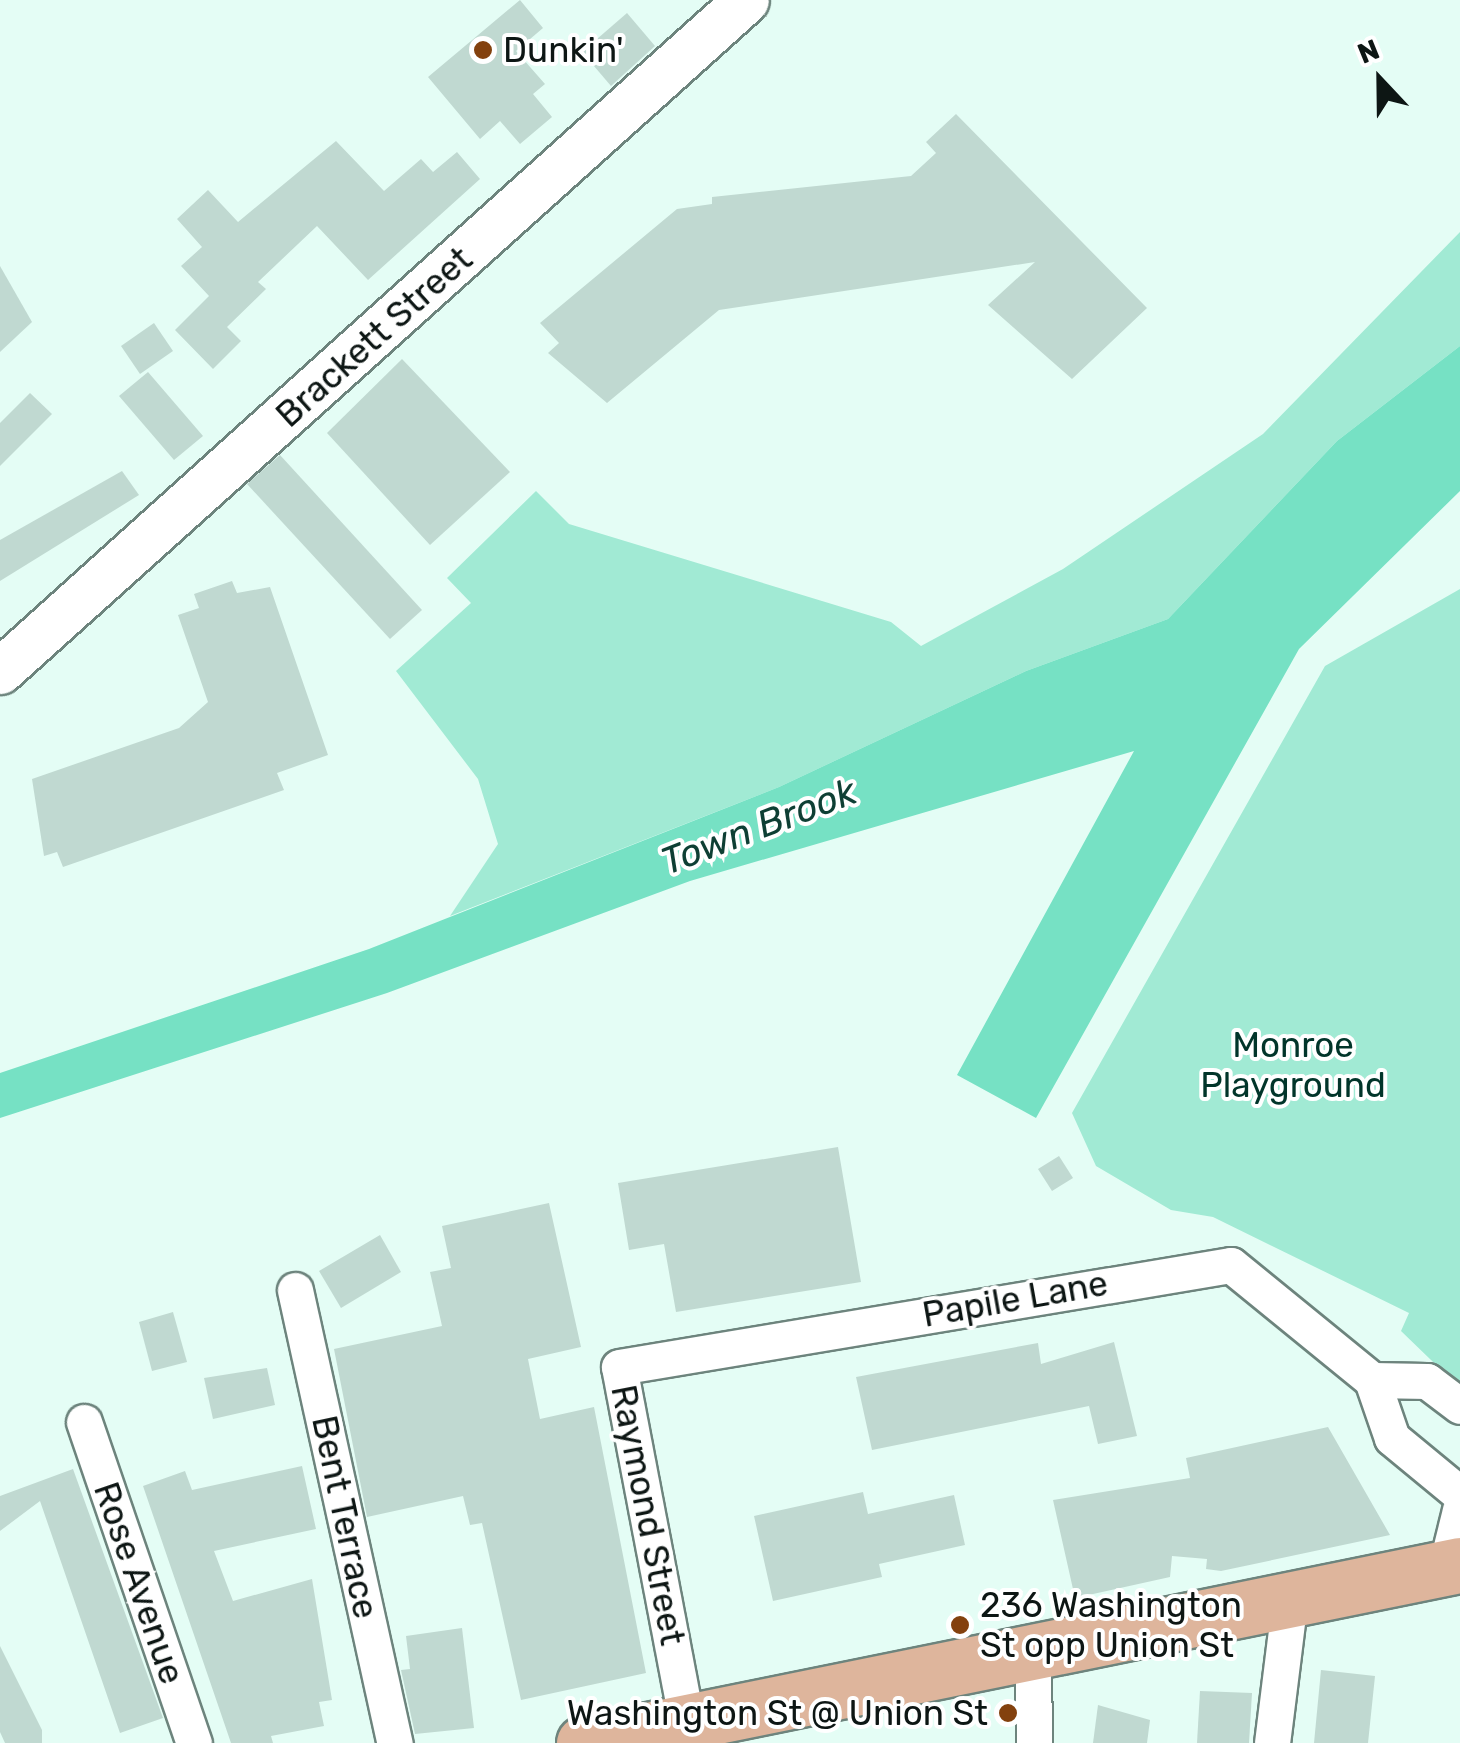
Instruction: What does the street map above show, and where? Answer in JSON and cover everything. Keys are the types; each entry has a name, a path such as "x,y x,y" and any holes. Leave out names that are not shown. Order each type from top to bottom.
{"main road":[{"path":"584,1743 1453,1566"}],"street":[{"name":"Brackett Street","path":"0,671 746,0"},
{"name":"Papile Lane","path":"619,1367 1231,1265 1372,1380"},
{"name":"Bent Terrace","path":"295,1290 395,1743"},
{"name":"Raymond Street","path":"619,1367 687,1723"},
{"path":"1460,1406 1426,1381 1372,1380 1392,1438 1460,1494"},
{"name":"Rose Avenue","path":"84,1422 194,1743"},
{"path":"1453,1566 1460,1510"},
{"path":"1272,1743 1290,1598"},
{"path":"1033,1653 1034,1743"}],"green space":[{"path":"1460,232 1460,346 1337,441 1168,619 1026,671 779,787 450,916 498,844 478,779 396,671 471,603 447,578 536,491 569,524 891,622 921,646 1063,569 1263,434"},
{"name":"Monroe Playground","path":"1460,589 1460,1388 1401,1331 1409,1313 1213,1217 1171,1210 1096,1166 1072,1113 1325,666"}],"water":[{"name":"Town Brook","path":"1460,346 1460,491 1299,649 1036,1118 957,1075 1134,751 690,881 387,993 0,1118 0,1073 369,949 779,787 1026,671 1168,619 1337,441"}],"building":[{"path":"520,0 543,28 516,51 545,84 533,94 552,117 520,144 500,121 480,139 428,77"},
{"path":"627,13 655,46 611,86 582,52"},
{"path":"956,114 1147,308 1072,379 988,305 1035,262 719,310 607,403 548,353 559,343 540,323 677,209 712,204 712,197 911,176 936,153 926,142"},
{"path":"336,141 384,191 421,159 433,172 457,152 480,179 368,280 317,226 258,282 266,289 227,327 241,341 213,369 175,330 209,296 181,266 202,247 177,219 208,190 238,222"},
{"path":"0,266 32,322 0,352"},
{"path":"154,323 173,351 140,374 121,346"},
{"path":"402,359 510,472 430,545 327,433"},
{"path":"148,372 203,436 174,460 119,396"},
{"path":"30,393 52,414 0,466 0,423"},
{"path":"280,455 422,610 390,639 247,484"},
{"path":"122,471 139,495 0,581 0,540"},
{"path":"232,581 237,593 270,587 328,755 277,773 284,790 63,867 57,852 44,856 32,779 179,728 208,702 178,615 199,608 194,594"},
{"path":"838,1147 861,1282 676,1312 664,1244 629,1250 618,1183"},
{"path":"1059,1156 1073,1178 1052,1191 1038,1169"},
{"path":"549,1203 581,1347 528,1359 540,1419 594,1407 646,1673 521,1700 482,1523 470,1525 463,1496 367,1517 334,1349 442,1326 430,1272 451,1268 442,1226"},
{"path":"380,1235 401,1272 341,1308 319,1271"},
{"path":"173,1312 187,1362 152,1371 139,1322"},
{"path":"1114,1342 1137,1436 1098,1444 1089,1406 872,1450 856,1377 1038,1343 1041,1364"},
{"path":"267,1368 275,1405 213,1419 204,1378"},
{"path":"1328,1427 1390,1535 1221,1571 1206,1569 1207,1559 1172,1556 1170,1577 1075,1598 1053,1500 1190,1478 1186,1458"},
{"path":"302,1466 316,1529 214,1551 233,1601 312,1579 332,1700 319,1702 324,1726 271,1736 273,1743 231,1743 143,1486 185,1471 192,1490"},
{"path":"73,1469 163,1718 120,1733 40,1501 0,1531 0,1496"},
{"path":"863,1492 868,1514 954,1495 965,1545 879,1564 882,1577 773,1601 754,1516"},
{"path":"462,1628 474,1728 415,1734 401,1670 410,1669 406,1636"},
{"path":"0,1646 42,1730 42,1743 5,1743 0,1732"},
{"path":"1321,1670 1375,1676 1368,1743 1314,1743"},
{"path":"1200,1691 1252,1693 1249,1743 1197,1743"},
{"path":"1098,1705 1150,1720 1147,1743 1093,1743"}],"place":[{"name":"Dunkin'","path":"483,50"},
{"name":"236 Washington St opp Union St","path":"960,1625"},
{"name":"Washington St @ Union St","path":"1008,1713"}]}
